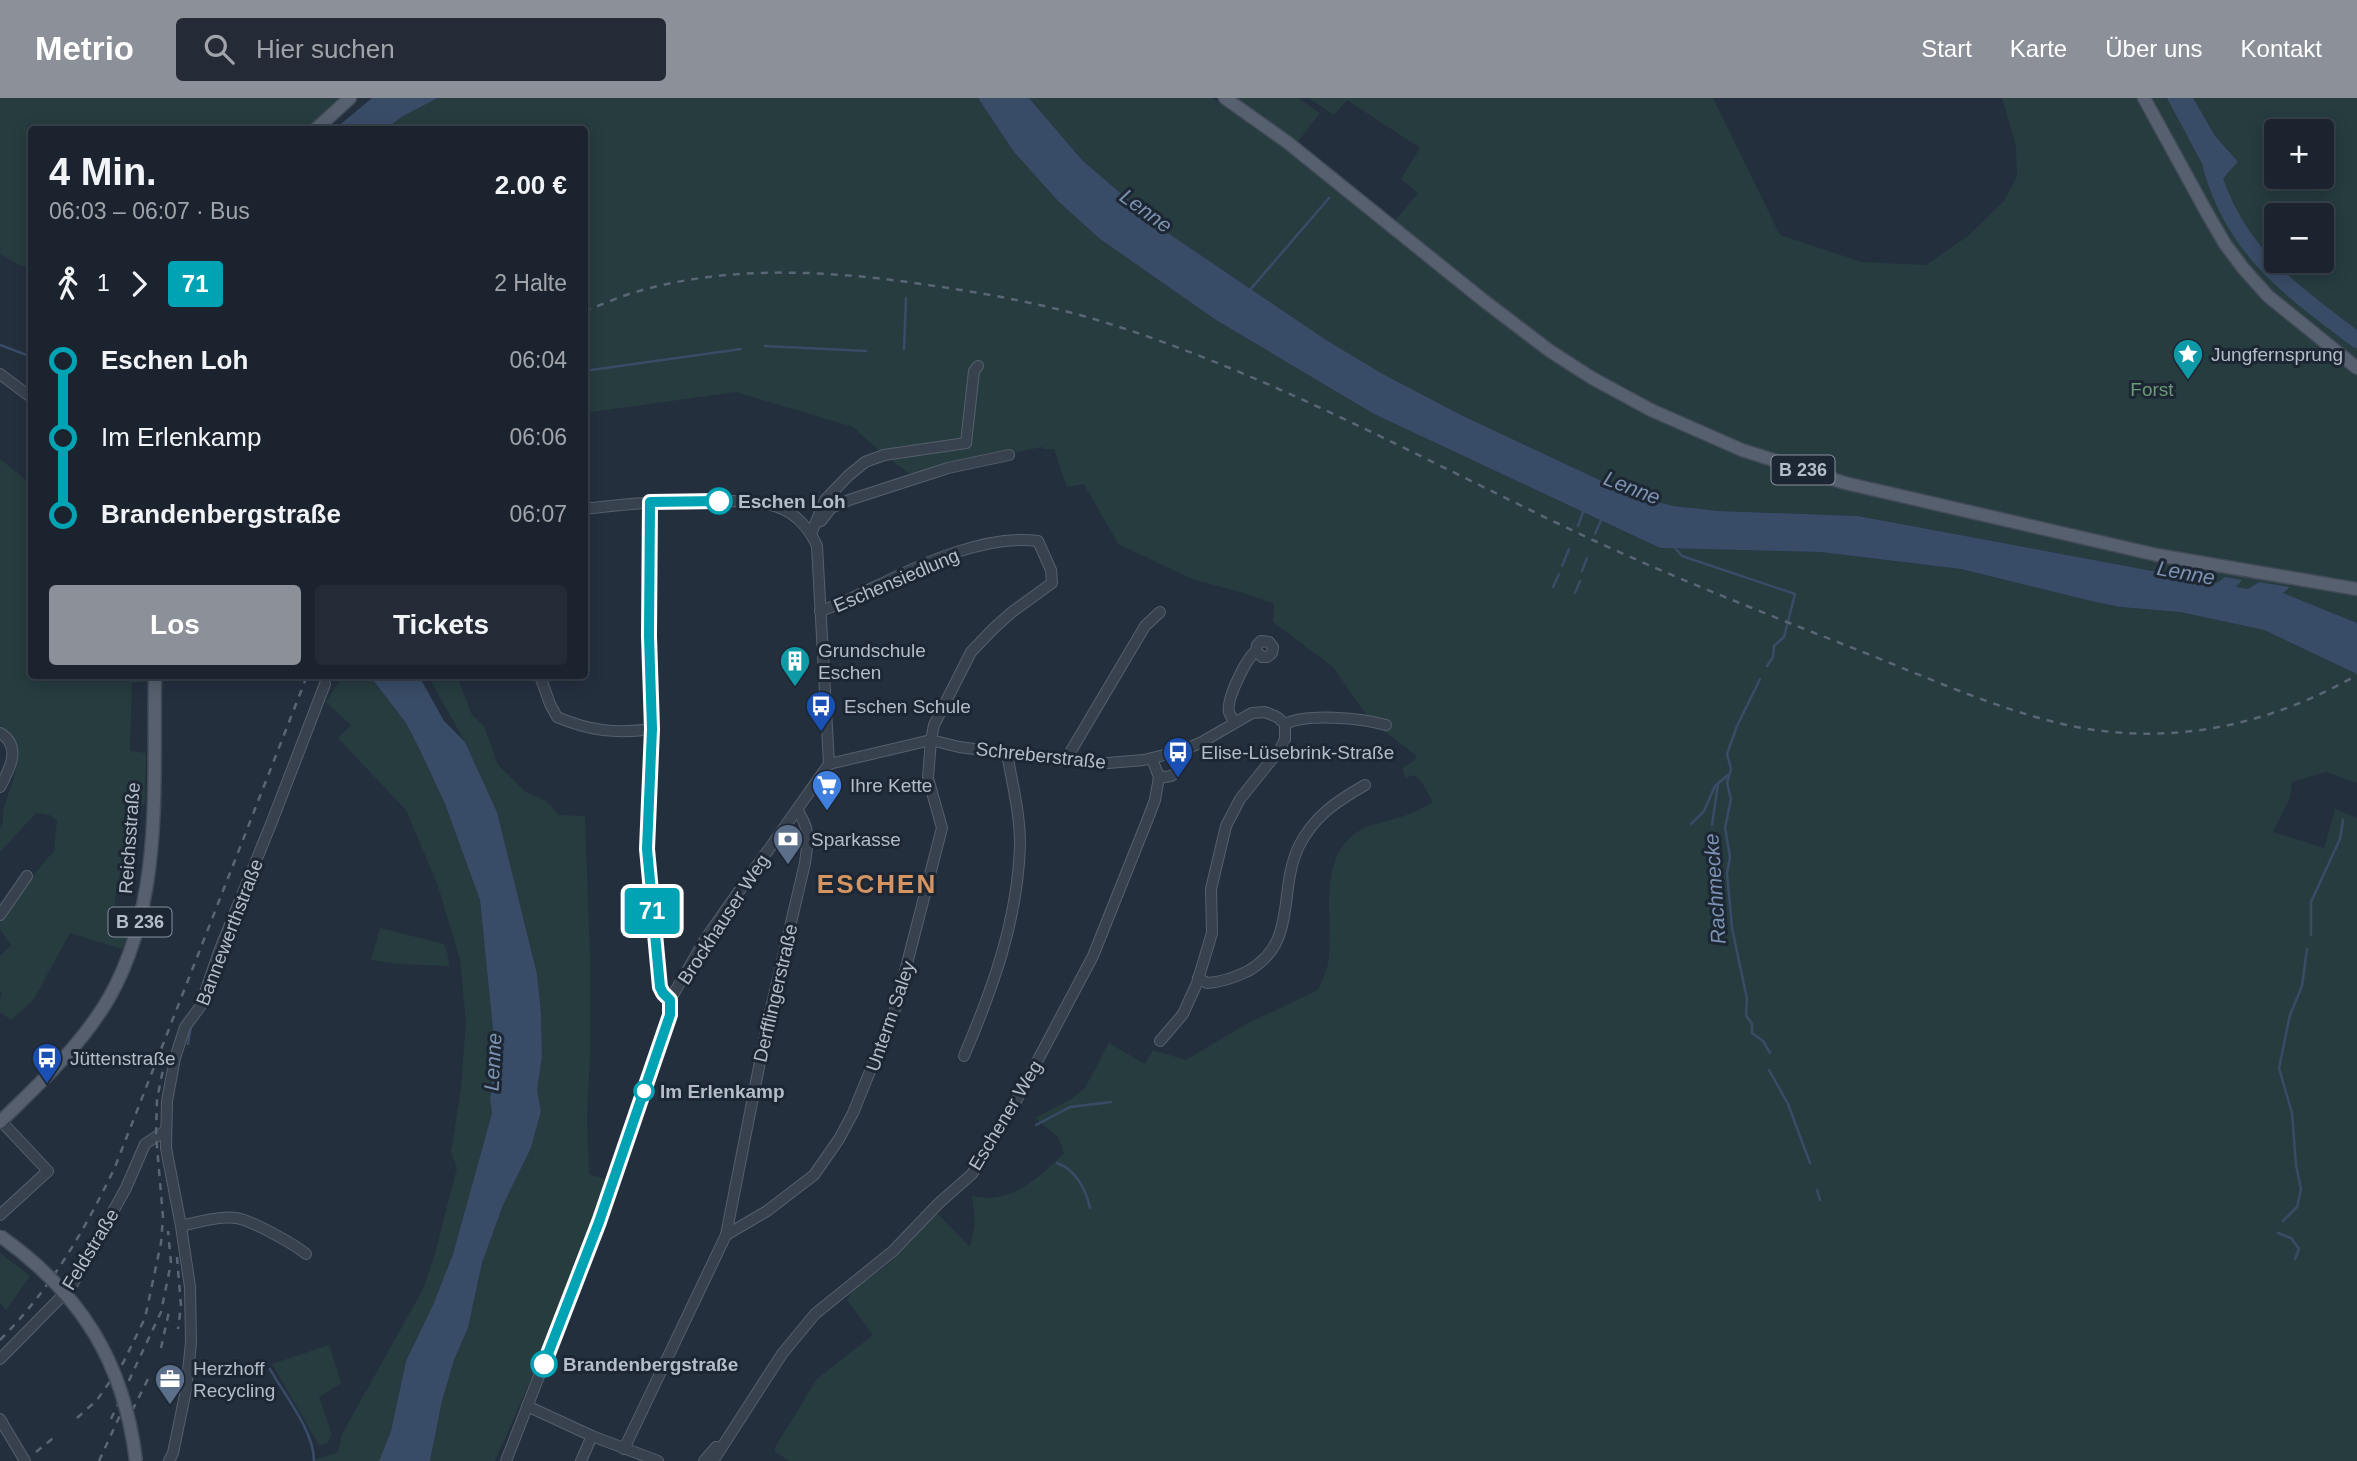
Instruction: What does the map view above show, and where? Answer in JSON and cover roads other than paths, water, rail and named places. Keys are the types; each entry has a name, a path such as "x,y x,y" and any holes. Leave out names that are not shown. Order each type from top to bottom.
{"main road":[{"path":"319,126 350,98"},
{"name":"B 236","path":"1225,98 1287,142 1550,351 1592,378 1651,410 1731,445 1846,483 1939,505 2157,555 2357,589"},
{"path":"2144,98 2225,244 2243,268 2268,296 2357,368"},
{"name":"Reichsstraße","path":"1,1121 60,1063 77,1042 107,1000 131,952 141,921 149,879 155,679"},
{"path":"0,1236 60,1285 99,1338 127,1409 136,1461"}],"street":[{"path":"811,534 825,500 865,463 884,455 963,444 974,371 978,366"},
{"path":"0,374 28,395"},
{"path":"811,534 831,508 849,500 948,468 1009,455"},
{"path":"588,509 650,502 719,501 769,505 795,517 811,534 817,546 828,764 931,740"},
{"path":"650,502 649,636 652,729 647,849 660,987 670,1000"},
{"name":"Eschensiedlung","path":"820,611 908,571 981,546 1008,540 1038,541 1051,570 1052,583 1012,612 971,652 934,725 931,740"},
{"path":"1065,761 1145,626 1160,612"},
{"path":"1234,722 1228,710 1231,698 1250,656 1256,651"},
{"path":"541,679 557,717 595,730 638,732 652,729"},
{"name":"Bannewerthstraße","path":"169,1461 186,1390 191,1343 190,1287 165,1131 175,1058 185,1027 201,1007 220,949 324,684"},
{"name":"Schreberstraße","path":"931,740 958,747 1065,761 1108,763 1173,756 1213,737 1252,713 1265,712 1285,724 1295,719 1328,718 1386,725"},
{"path":"1160,1041 1182,1014 1198,978 1212,933 1211,889 1226,826 1240,799 1281,748 1285,738 1285,724"},
{"path":"0,733 12,744 13,754 0,787"},
{"name":"Unterm Saley","path":"726,1236 761,1215 814,1175 839,1139 868,1081 892,1020 943,828 928,778 931,740"},
{"path":"964,1056 1004,952 1013,912 1020,843 1007,753"},
{"path":"1152,759 1160,777 1171,776 1176,772 1177,763 1173,756"},
{"name":"Brockhauser Weg","path":"506,1461 599,1222 670,1015 670,1000 706,938 828,764"},
{"name":"Eschener Weg","path":"713,1461 782,1354 815,1314 893,1251 939,1203 972,1174 1013,1107 1093,956 1155,800 1160,777"},
{"path":"1198,978 1207,983 1235,978 1268,957 1279,939 1287,885 1300,846 1317,819 1329,807 1365,785"},
{"name":"Derfflingerstraße","path":"624,1449 726,1236 768,1021 805,863 808,837 806,823 797,810"},
{"path":"0,915 27,876"},
{"path":"0,1215 48,1171 1,1121"},
{"name":"Feldstraße","path":"0,1359 71,1287 145,1144 165,1131"},
{"path":"181,1226 234,1217 295,1245 306,1254"},
{"path":"527,1406 592,1436 658,1461"},
{"path":"0,1419 25,1461"},
{"path":"581,1461 592,1436"},
{"path":"704,1461 715,1448 725,1442"}],"water":[{"path":"372,98 438,98 390,126 339,126"},
{"path":"978,98 1029,98 1082,160 1162,229 1326,340 1381,373 1463,416 1641,498 1674,506 1719,511 1858,516 2217,583 2225,577 2242,580 2236,587 2248,589 2259,582 2290,587 2283,593 2357,623 2357,674 2264,630 2180,612 2120,607 1961,569 1820,552 1660,548 1374,414 1216,320 1100,239 1058,201 1014,152"},
{"path":"2167,98 2193,98 2215,136 2238,162 2215,188"},
{"path":"372,679 421,679 444,721 465,742 497,812 537,974 542,1057 537,1090 541,1111 531,1148 503,1205 482,1263 468,1328 454,1360 442,1401 430,1461 379,1461 391,1431 406,1361 433,1305 453,1254 492,1113 490,1099 495,1050 480,900 445,804 406,723"}],"waterway":[{"path":"2211,167 2221,197 2250,246 2288,286 2357,340"},
{"path":"1249,291 1329,198"},
{"path":"904,349 906,298"},
{"path":"0,345 28,356"},
{"path":"765,346 866,351"},
{"path":"588,370 741,349"},
{"path":"1578,526 1584,509"},
{"path":"1595,534 1602,518"},
{"name":"Rachmecke","path":"1675,548 1682,556 1795,594 1784,637 1774,646 1773,657 1767,666"},
{"path":"1562,566 1569,549"},
{"path":"1582,571 1587,558"},
{"path":"1553,587 1559,574"},
{"path":"1575,593 1580,581"},
{"name":"Rachmecke","path":"1760,679 1737,726 1727,754 1731,769 1727,783 1731,799 1725,828 1730,857 1727,873 1732,928 1747,999 1746,1015 1752,1024 1752,1033 1763,1041 1770,1053"},
{"path":"1691,824 1704,811 1715,786 1728,775"},
{"path":"1712,825 1718,784"},
{"path":"2311,935 2311,902 2340,839 2343,820"},
{"path":"2283,1221 2297,1207 2301,1189 2296,1165 2292,1113 2279,1068 2290,1015 2302,986 2307,949"},
{"path":"188,1044 191,1026"},
{"name":"Rachmecke","path":"1769,1070 1788,1104 1810,1163"},
{"path":"1036,1125 1070,1107 1111,1102"},
{"path":"1057,1163 1069,1170 1079,1181 1090,1208"},
{"name":"Rachmecke","path":"1817,1190 1820,1200"},
{"path":"2278,1233 2291,1238 2299,1249 2295,1259"},
{"path":"270,1369 304,1426 314,1461"}],"railway":[{"path":"588,309 665,284 702,278 740,274 815,273 970,291 1094,319 1214,361 1272,386 1594,541 1701,587 1977,698 2058,723 2136,734 2212,728 2286,708 2357,675"},
{"path":"0,1340 35,1301 65,1258 115,1167 306,679"},
{"path":"77,1418 97,1400 123,1363 145,1318 161,1243 163,1217 156,1135 157,1099 164,1065"},
{"path":"111,1419 161,1312 171,1263 168,1231"},
{"path":"177,1257 181,1306 178,1329"},
{"path":"161,1348 170,1307"},
{"path":"126,1423 150,1375"},
{"path":"99,1461 122,1411"},
{"path":"36,1452 57,1435"}],"place":[{"name":"Jungfernsprung","path":"2188,381"},
{"name":"Eschen Loh","path":"719,501"},
{"name":"Grundschule Eschen","path":"795,688"},
{"name":"Eschen Schule","path":"821,733"},
{"name":"Elise-Lüsebrink-Straße","path":"1178,779"},
{"name":"Ihre Kette","path":"827,812"},
{"name":"Sparkasse","path":"788,866"},
{"name":"Jüttenstraße","path":"47,1085"},
{"name":"Im Erlenkamp","path":"644,1091"},
{"name":"Brandenbergstraße","path":"544,1364"},
{"name":"Herzhoff Recycling","path":"170,1406"}],"district":[{"name":"ESCHEN","path":"877,884"}],"water label":[{"name":"Lenne","path":"1146,211"},
{"name":"Lenne","path":"1632,488"},
{"name":"Lenne","path":"2186,573"},
{"name":"Lenne","path":"493,1062"}],"park label":[{"name":"Forst","path":"2152,389"}]}
